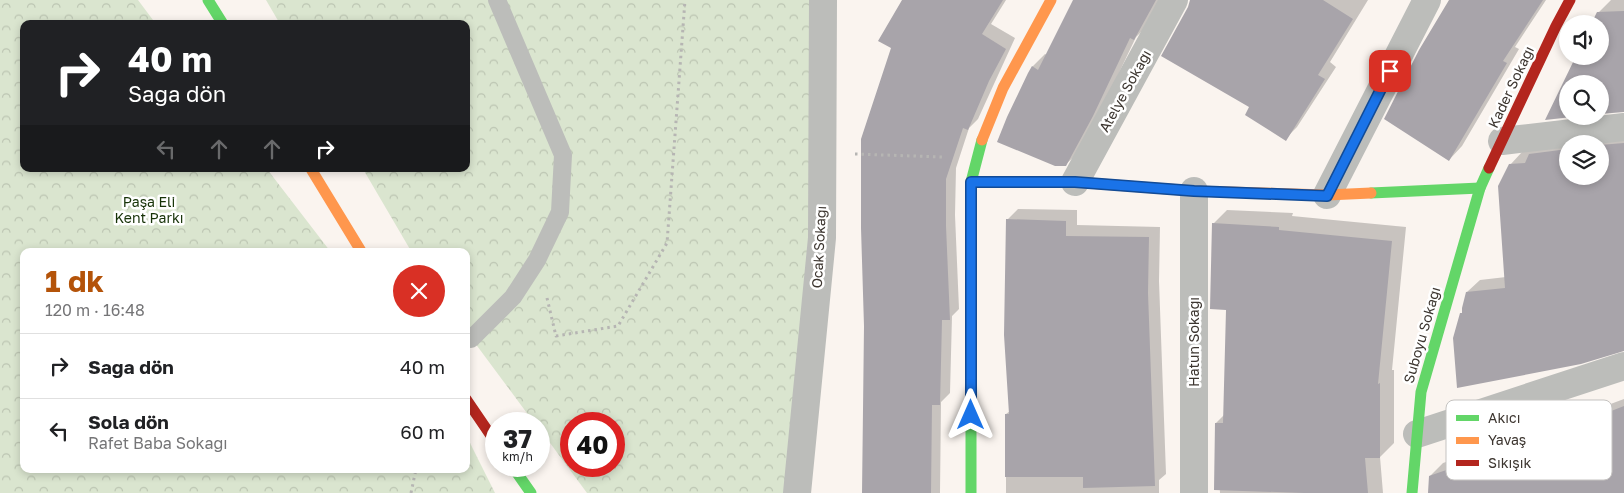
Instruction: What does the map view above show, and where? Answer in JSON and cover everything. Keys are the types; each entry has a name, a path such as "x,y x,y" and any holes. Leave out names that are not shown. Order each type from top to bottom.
{"street":[{"path":"208,0 221,20"},
{"name":"Ocak Sokağı","path":"797,493 822,238 823,0"},
{"path":"971,493 971,182 975,159 1003,87 1051,0"},
{"name":"Atelye Sokağı","path":"1075,182 1174,0"},
{"path":"1327,196 1427,0"},
{"name":"Kader Sokağı","path":"1480,188 1570,0"},
{"path":"1502,141 1624,127"},
{"path":"313,172 359,248"},
{"path":"971,182 1075,182 1194,191 1327,196 1480,188"},
{"name":"Suboyu Sokağı","path":"1412,493 1420,392 1480,188"},
{"name":"Hatun Sokağı","path":"1194,191 1194,493"},
{"path":"1520,400 1624,366"},
{"path":"470,405 485,427"},
{"path":"1417,434 1446,424"},
{"path":"519,477 530,493"}],"lane":[{"path":"471,339 513,297 537,260 560,212 563,155 497,0"}],"path":[{"path":"537,260 556,336 618,326 668,243 685,0"},
{"path":"822,153 975,159"},
{"path":"411,493 415,473"}],"green space":[{"name":"Paşa Eli Kent Parkı","path":"0,0 138,0 153,20 20,20 20,172 269,172 328,248 20,248 20,473 470,473 470,443 485,473 485,477 487,477 495,493 0,493"},
{"path":"266,0 812,0 818,281 784,493 587,493 575,477 625,477 625,412 560,412 560,456 550,443 550,412 526,412 470,336 470,248 409,248 365,172 470,172 470,20 278,20"}],"building":[{"path":"902,0 1003,0 982,34 1006,49 989,81 968,130 963,128 946,179 950,320 942,320 940,405 932,405 931,493 862,493 864,326 861,139 891,48 878,41"},
{"path":"1073,0 1156,0 1134,40 1130,38 1093,116 1066,166 1055,166 997,142 1028,73 1032,66 1038,70"},
{"path":"1190,0 1323,0 1353,19 1318,75 1325,79 1286,141 1245,115 1249,107 1161,56"},
{"path":"1449,0 1543,0 1503,61 1507,63 1449,161 1384,119 1419,50"},
{"path":"1624,11 1624,112 1609,113 1609,75 1567,75 1572,65 1609,65 1609,15 1596,15 1597,12"},
{"path":"1559,91 1559,118 1545,120"},
{"path":"1624,143 1624,351 1581,364 1457,388 1453,338 1460,313 1462,313 1466,292 1505,288 1498,186 1509,164 1525,163 1529,154 1559,150 1559,185 1609,185 1609,144"},
{"path":"1006,219 1066,221 1066,236 1149,237 1148,293 1155,486 1083,488 1083,477 1005,477 1005,414 1009,414 1004,335"},
{"path":"1212,223 1279,227 1279,230 1392,241 1378,384 1380,383 1380,458 1365,458 1368,493 1214,490 1215,423 1223,423 1226,310 1210,309"},
{"path":"1624,406 1624,493 1428,493 1429,476 1446,470 1446,480 1612,480 1612,411"}],"traffic: fast":[{"path":"208,0 220,20"},
{"path":"971,493 971,182 982,140"},
{"path":"1412,493 1421,392 1480,188 1489,168"},
{"path":"1371,193 1480,188"},
{"path":"520,477 531,493"}],"traffic: slow":[{"path":"982,140 1003,88 1051,0"},
{"path":"313,172 359,248"},
{"path":"971,182 1075,182 1194,191 1327,195 1371,193"}],"traffic: jam":[{"path":"1489,168 1570,0"},
{"path":"470,405 485,427"}],"route":[{"path":"971,415 971,182 1075,182 1194,191 1327,196 1390,71"}]}
